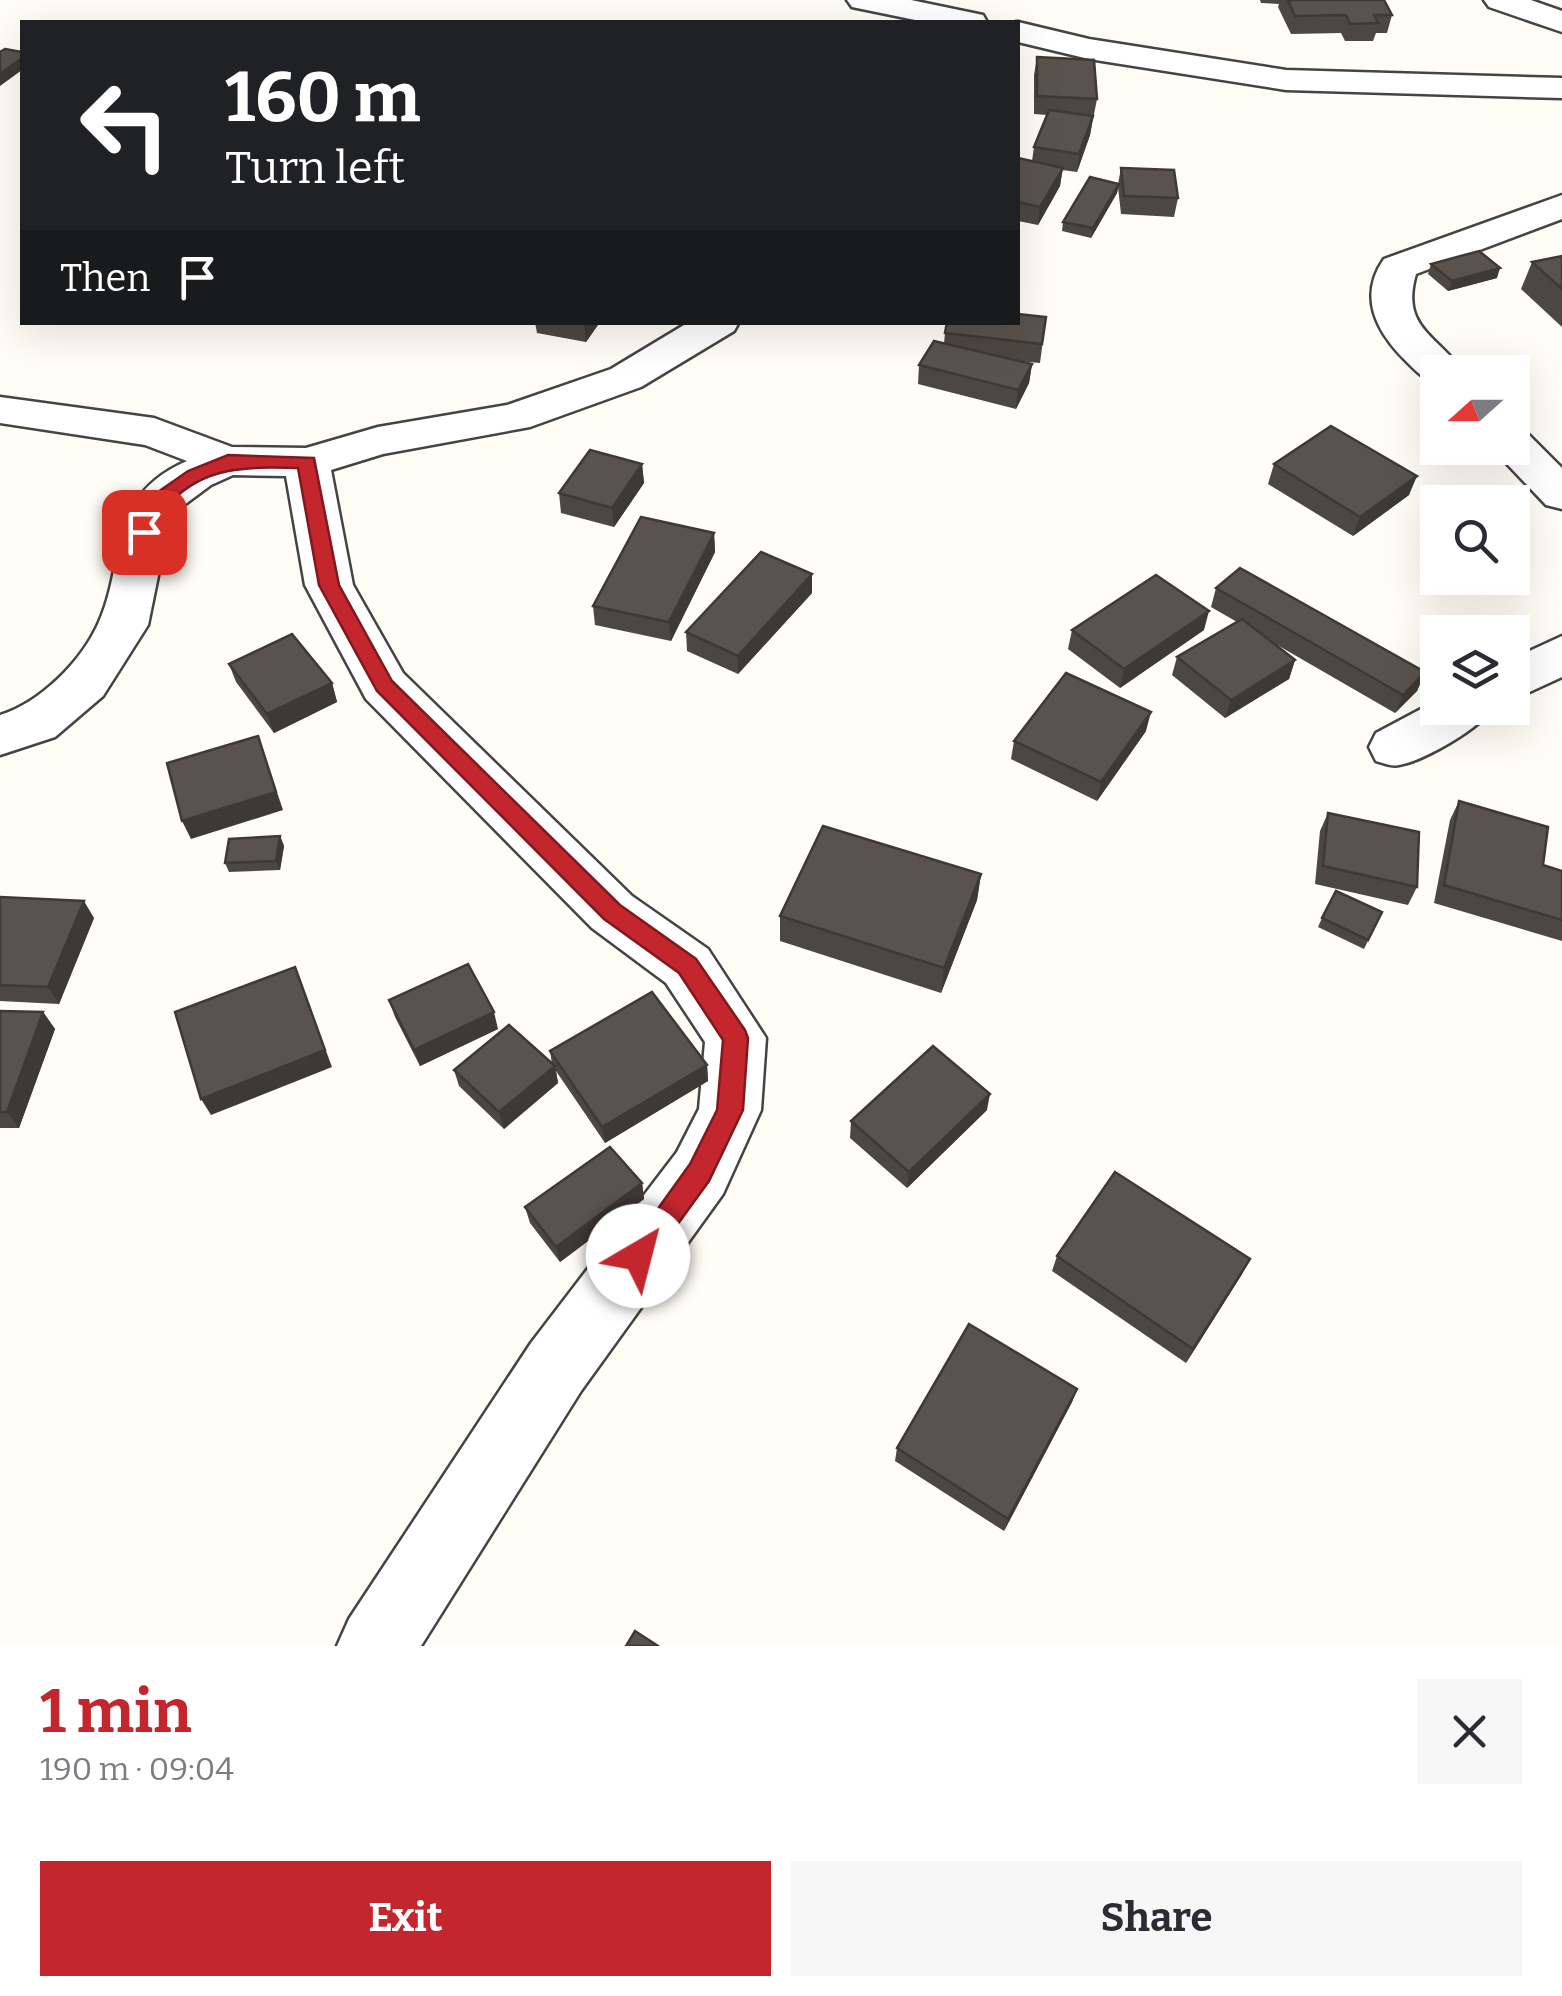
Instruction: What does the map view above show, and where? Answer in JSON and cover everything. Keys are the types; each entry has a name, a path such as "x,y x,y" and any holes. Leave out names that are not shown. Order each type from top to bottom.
{"street":[{"path":"863,0 961,20"},
{"path":"1500,0 1562,22"},
{"path":"1020,32 1089,49 1286,80 1562,88"},
{"path":"1425,355 1392,322 1388,293 1398,267 1562,206"},
{"path":"0,410 154,432 228,461 307,462 378,441 515,417 626,378 714,325"},
{"path":"0,734 36,724 84,684 123,626 144,532 162,499 195,475 228,461"},
{"path":"307,462 329,585 384,686 612,912 687,966 736,1038 730,1110 700,1173 556,1367 376,1646"},
{"path":"1530,462 1562,494"},
{"path":"1530,672 1562,654"},
{"path":"1396,747 1435,725"}],"building":[{"path":"1288,0 1384,0 1392,15 1374,15 1378,23 1350,24 1346,15 1295,16"},
{"path":"0,52 20,52 20,59 0,74"},
{"path":"1037,57 1094,60 1097,99 1037,96"},
{"path":"1049,110 1093,116 1079,154 1034,147"},
{"path":"1020,158 1063,168 1040,207 1020,202"},
{"path":"1121,168 1174,170 1178,198 1124,196"},
{"path":"1090,177 1119,184 1093,228 1063,222"},
{"path":"1479,251 1500,268 1452,281 1431,264"},
{"path":"1562,256 1562,289 1532,262"},
{"path":"1020,314 1046,317 1042,344 945,333 946,325 1020,325"},
{"path":"934,341 1032,364 1018,390 919,365"},
{"path":"1331,426 1417,476 1360,517 1274,464"},
{"path":"590,450 642,464 612,508 559,493"},
{"path":"641,517 714,533 669,622 593,606"},
{"path":"761,552 812,574 738,656 686,632"},
{"path":"1240,568 1420,669 1420,677 1403,695 1216,588"},
{"path":"1156,575 1209,611 1124,669 1072,630"},
{"path":"1242,619 1295,660 1231,700 1177,657"},
{"path":"292,634 332,683 267,714 229,664"},
{"path":"1066,673 1151,712 1101,782 1014,741"},
{"path":"258,736 276,792 182,821 167,763"},
{"path":"1459,801 1548,827 1543,865 1562,871 1562,920 1444,885"},
{"path":"1328,813 1419,832 1417,887 1323,866"},
{"path":"823,826 981,874 944,968 780,916"},
{"path":"280,836 276,861 225,863 229,839"},
{"path":"1336,891 1382,912 1368,940 1322,918"},
{"path":"0,897 84,901 48,987 0,985"},
{"path":"468,964 494,1012 414,1050 389,1000"},
{"path":"295,967 325,1050 201,1099 175,1012"},
{"path":"652,992 707,1065 602,1127 550,1051"},
{"path":"0,1011 43,1012 7,1112 0,1112"},
{"path":"509,1025 555,1066 499,1112 454,1070"},
{"path":"933,1046 990,1094 909,1172 851,1121"},
{"path":"610,1147 642,1183 556,1247 525,1207"},
{"path":"1115,1172 1250,1259 1193,1349 1057,1256"},
{"path":"969,1324 1077,1389 1008,1519 897,1448"},
{"path":"635,1631 658,1646 626,1646"}],"route":[{"path":"144,532 162,499 195,475 228,461 307,462 329,585 340,612 384,686 612,912 687,966 736,1038 730,1110 700,1173 638,1256"}]}
